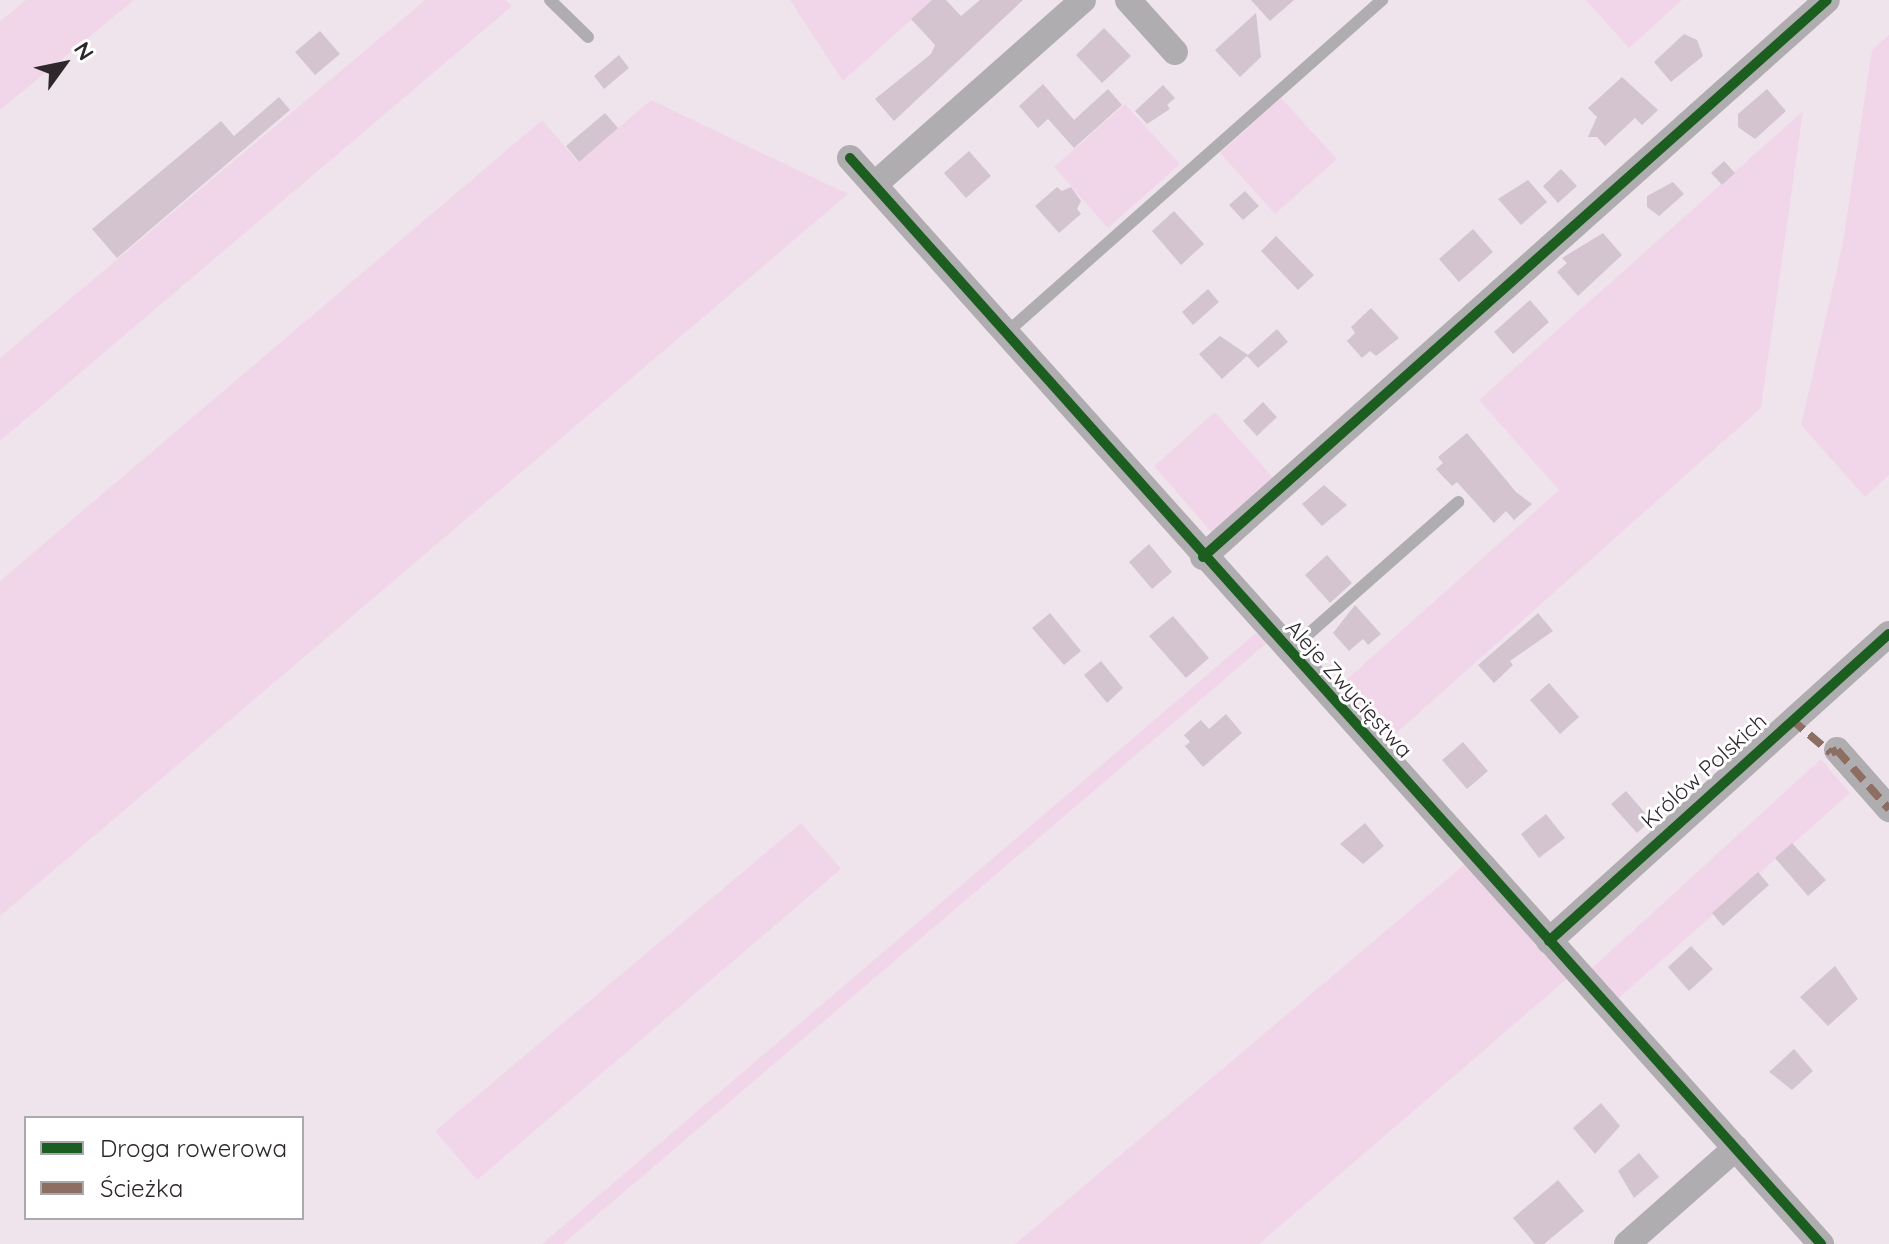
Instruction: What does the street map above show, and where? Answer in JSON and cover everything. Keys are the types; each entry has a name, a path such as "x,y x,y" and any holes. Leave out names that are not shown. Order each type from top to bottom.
{"street":[{"path":"874,185 1083,0"},
{"path":"1128,0 1175,52"},
{"path":"1203,557 1827,0"},
{"name":"Aleje Zwycięstwa","path":"850,158 1203,557 1821,1244"},
{"name":"Królów Polskich","path":"1549,941 1889,634"},
{"path":"1837,750 1889,809"},
{"path":"1627,1244 1736,1148"}],"lane":[{"path":"550,0 588,37"},
{"path":"1005,334 1382,0"},
{"path":"1288,652 1458,502"}],"shaded area":[{"path":"26,0 134,0 0,110 0,21"},
{"path":"425,0 506,0 512,6 0,441 0,358"},
{"path":"790,0 933,0 843,81"},
{"path":"1586,0 1682,0 1629,48"},
{"path":"1889,35 1889,475 1865,497 1801,425 1842,248 1872,50"},
{"path":"1281,98 1337,159 1275,214 1220,153"},
{"path":"651,100 848,194 0,916 0,581 542,120 578,162"},
{"path":"1125,104 1180,164 1108,228 1054,167"},
{"path":"1803,111 1761,408 1384,744 1336,689 1559,490 1479,400"},
{"path":"1215,412 1276,481 1214,535 1154,466"},
{"path":"1256,633 1267,643 563,1244 542,1244"},
{"path":"1821,759 1850,793 1619,998 1590,970"},
{"path":"801,823 841,869 477,1180 435,1131"},
{"path":"1465,864 1569,977 1259,1244 1015,1244"}],"building":[{"path":"932,0 946,0 961,16 980,0 1023,0 894,121 875,99 931,54 935,45 911,19"},
{"path":"1251,0 1294,0 1270,21"},
{"path":"1256,13 1261,57 1240,77 1215,50"},
{"path":"1104,28 1131,56 1102,83 1076,55"},
{"path":"320,31 340,54 315,75 295,52"},
{"path":"1684,34 1697,40 1703,56 1671,82 1654,62"},
{"path":"619,55 629,68 604,89 594,76"},
{"path":"1622,77 1658,110 1642,125 1635,118 1605,146 1597,137 1588,137 1597,117 1588,108"},
{"path":"1043,84 1074,120 1108,89 1122,105 1074,148 1048,119 1038,128 1019,106"},
{"path":"1163,85 1175,98 1167,105 1170,109 1147,124 1135,111"},
{"path":"1767,89 1786,111 1755,139 1738,127 1738,114"},
{"path":"279,97 290,110 117,258 92,229 221,121 234,136"},
{"path":"605,113 618,128 579,162 566,146"},
{"path":"969,151 991,176 966,198 944,173"},
{"path":"1724,161 1735,173 1722,185 1711,173"},
{"path":"1561,169 1577,186 1558,203 1543,186"},
{"path":"1528,180 1547,202 1521,225 1498,199"},
{"path":"1673,182 1684,194 1659,216 1647,207 1647,196"},
{"path":"1057,187 1062,191 1071,187 1081,201 1077,209 1081,214 1059,233 1035,206"},
{"path":"1245,191 1259,206 1243,220 1229,205"},
{"path":"1174,211 1204,244 1181,265 1152,231"},
{"path":"1473,229 1493,252 1459,282 1439,259"},
{"path":"1603,233 1622,255 1578,296 1557,272 1567,263 1562,258"},
{"path":"1276,236 1314,275 1298,290 1261,251"},
{"path":"1208,289 1219,302 1193,325 1182,312"},
{"path":"1530,300 1549,322 1513,354 1494,332"},
{"path":"1371,308 1399,338 1376,356 1370,351 1362,358 1347,341 1355,333 1351,327"},
{"path":"1277,329 1288,342 1258,368 1247,356 1222,379 1199,354 1220,336 1248,355"},
{"path":"1263,402 1277,417 1257,436 1243,421"},
{"path":"1467,433 1516,492 1532,504 1514,520 1506,511 1494,523 1457,482 1452,486 1436,469 1443,463 1438,457"},
{"path":"1324,485 1347,505 1322,526 1302,504"},
{"path":"1149,544 1172,572 1152,589 1129,562"},
{"path":"1327,555 1352,583 1330,603 1305,575"},
{"path":"1355,605 1381,634 1368,645 1363,639 1349,651 1333,633"},
{"path":"1050,613 1081,651 1064,665 1032,628"},
{"path":"1538,613 1553,631 1510,661 1513,665 1494,683 1478,665"},
{"path":"1173,616 1209,658 1186,678 1149,636"},
{"path":"1101,661 1123,688 1107,703 1084,675"},
{"path":"1549,683 1579,717 1560,734 1530,700"},
{"path":"1226,714 1242,733 1203,767 1185,746 1190,742 1184,735 1201,720 1209,729"},
{"path":"1463,742 1488,771 1467,789 1442,760"},
{"path":"1626,791 1651,820 1637,833 1611,804"},
{"path":"1546,814 1565,838 1539,858 1521,834"},
{"path":"1365,823 1384,846 1363,864 1340,844"},
{"path":"1792,843 1826,880 1808,896 1775,858"},
{"path":"1758,872 1769,885 1723,926 1712,913"},
{"path":"1691,946 1713,969 1689,991 1668,967"},
{"path":"1835,966 1858,999 1828,1026 1800,997"},
{"path":"1794,1049 1813,1071 1792,1090 1769,1072"},
{"path":"1601,1103 1620,1126 1595,1154 1573,1128"},
{"path":"1639,1153 1659,1177 1634,1198 1618,1171"},
{"path":"1558,1180 1584,1211 1544,1244 1535,1244 1513,1218"}],"marked path":[{"path":"1791,719 1831,753 1837,750 1889,809"}],"cycle path":[{"path":"1203,557 1827,0"},
{"path":"850,158 1821,1244"},
{"path":"1549,941 1889,634"}]}
